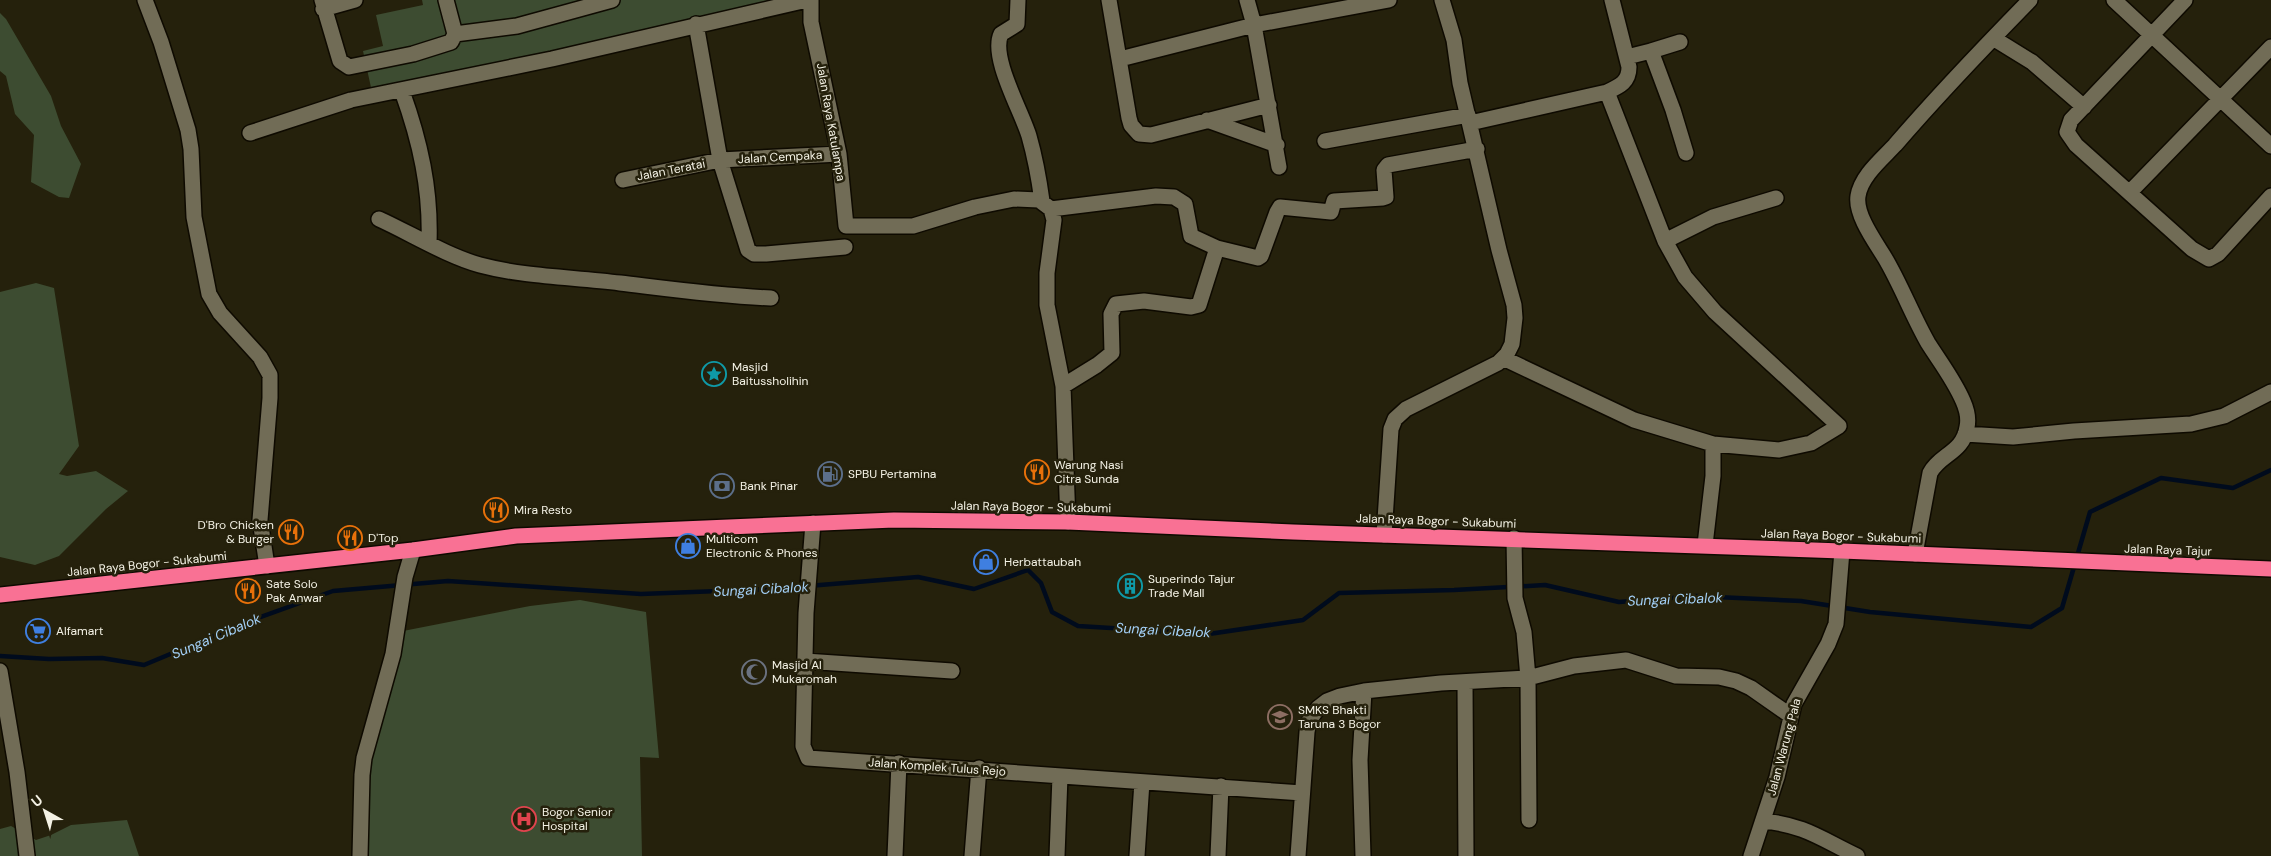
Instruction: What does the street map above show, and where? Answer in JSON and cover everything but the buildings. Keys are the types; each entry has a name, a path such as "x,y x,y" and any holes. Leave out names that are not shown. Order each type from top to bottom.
{"highway":[{"name":"Jalan Raya Bogor - Sukabumi","path":"0,595 413,550 516,536 813,523 972,520 1706,545 2065,561"},
{"name":"Jalan Raya Tajur","path":"2065,561 2271,569"}],"street":[{"path":"145,0 161,42 188,130 192,156 194,217 209,294 220,313 260,357 270,375 270,398 261,512 267,566"},
{"path":"355,0 322,4 339,58 346,66 385,60 451,42 455,34 446,0"},
{"path":"455,34 517,26 612,0"},
{"path":"250,134 346,102 560,57 696,24 807,0"},
{"name":"Jalan Raya Katulampa","path":"811,0 812,28 840,154 845,225 848,227 913,226 998,202 1030,198 1047,205"},
{"path":"1018,0 1018,20 1015,26 1001,34 998,42 1007,78 1028,134 1047,205 1054,220 1047,273 1047,305 1063,386 1068,522"},
{"path":"1109,0 1131,125 1139,134 1151,135 1269,105"},
{"path":"1247,0 1254,26 1277,145 1279,167"},
{"path":"1120,59 1254,26 1389,0"},
{"path":"1384,535 1390,441 1395,419 1406,409 1483,371 1503,358 1512,344 1515,318 1514,305 1499,250 1459,75 1454,40 1442,0"},
{"path":"1326,141 1469,119 1607,92 1621,85 1628,78 1627,57 1612,0"},
{"path":"1915,554 1930,473 1936,464 1959,446 1965,434 1968,414 1963,400 1928,342 1895,276 1873,238 1859,210 1858,196 1868,176 1921,115 2030,0"},
{"path":"2114,0 2271,146"},
{"path":"2185,0 2084,107 2068,126 2067,132 2071,140 2192,248 2209,259 2218,254 2271,196"},
{"path":"696,24 720,160 746,246 750,252 766,254 845,247"},
{"path":"1993,38 2032,62 2084,107"},
{"path":"1627,57 1680,42"},
{"path":"2130,192 2271,48"},
{"path":"1651,51 1673,110 1686,153"},
{"path":"402,91 415,131 427,181 430,213 429,243"},
{"path":"1503,358 1634,420 1713,444 1779,450 1811,443 1840,426 1716,312 1685,277 1665,241 1607,92"},
{"path":"1207,120 1277,145"},
{"path":"1047,205 1156,196 1174,197 1185,204 1191,236 1217,248 1258,258 1261,256 1280,207 1331,212 1334,202 1383,198 1386,197 1384,170 1388,165 1477,150"},
{"name":"Jalan Cempaka","path":"720,160 840,154"},
{"name":"Jalan Teratai","path":"623,180 720,160"},
{"path":"1665,241 1714,216 1776,198"},
{"path":"379,219 479,265 512,271 726,296 771,298"},
{"path":"1063,386 1112,353 1111,314 1116,304 1135,301 1191,307 1199,304 1217,248"},
{"path":"1965,434 2012,437 2191,424 2224,416 2271,392"},
{"path":"1706,545 1713,476 1713,444"},
{"name":"Jalan Komplek Tulus Rejo","path":"813,523 806,613 803,746 805,756 812,759 979,768 1060,776 1302,793"},
{"path":"1514,538 1515,598 1524,632 1528,678 1529,820"},
{"path":"360,856 364,758 393,654 405,577 413,550"},
{"name":"Jalan Warung Pala","path":"1751,856 1777,777 1791,716 1799,693 1828,644 1838,614 1842,551"},
{"path":"1298,856 1306,732 1313,714 1327,701 1364,691 1528,678 1574,666 1626,660 1676,676 1719,677 1736,681 1751,688 1791,716"},
{"path":"805,661 952,671"},
{"path":"0,671 27,855"},
{"path":"1465,682 1466,856"},
{"path":"1363,856 1360,760 1364,691"},
{"path":"895,856 899,763"},
{"path":"972,856 979,768"},
{"path":"1057,856 1060,776"},
{"path":"1137,856 1142,782"},
{"path":"1218,856 1221,786"},
{"path":"1763,821 1796,826 1824,838 1857,856"}],"green space":[{"path":"422,0 772,0 372,92 363,51 383,46 376,15 423,5"},
{"path":"0,13 6,19 51,96 61,126 81,164 69,198 59,197 31,182 34,135 15,114 6,76 0,71"},
{"path":"36,283 54,288 79,446 59,474 67,476 96,471 128,491 106,509 59,556 35,565 0,557 0,292"},
{"path":"580,600 646,612 659,758 640,757 642,856 361,856 371,756 398,632 530,606"},
{"path":"127,820 139,856 0,856 0,829 11,826 36,840 71,825"}],"waterway":[{"name":"Sungai Cibalok","path":"0,656 49,659 102,658 144,665 247,622 333,591 448,581 641,594 771,589 918,577 974,589 1028,570 1041,583 1052,612 1078,626 1209,634 1303,620 1339,593 1545,585 1619,602 1696,596 1801,601 1870,612 2031,627 2062,608 2090,512 2161,478 2233,488 2271,470"}],"place":[{"name":"Masjid Baitussholihin","path":"714,374"},
{"name":"Warung Nasi Citra Sunda","path":"1037,472"},
{"name":"SPBU Pertamina","path":"830,474"},
{"name":"Bank Pinar","path":"722,486"},
{"name":"Mira Resto","path":"496,510"},
{"name":"D'Bro Chicken & Burger","path":"291,532"},
{"name":"D'Top","path":"350,538"},
{"name":"Multicom Electronic & Phones","path":"688,546"},
{"name":"Herbattaubah","path":"986,562"},
{"name":"Superindo Tajur Trade Mall","path":"1130,586"},
{"name":"Sate Solo Pak Anwar","path":"248,591"},
{"name":"Alfamart","path":"38,631"},
{"name":"Masjid Al Mukaromah","path":"754,672"},
{"name":"SMKS Bhakti Taruna 3 Bogor","path":"1280,717"},
{"name":"Bogor Senior Hospital","path":"524,819"}]}
